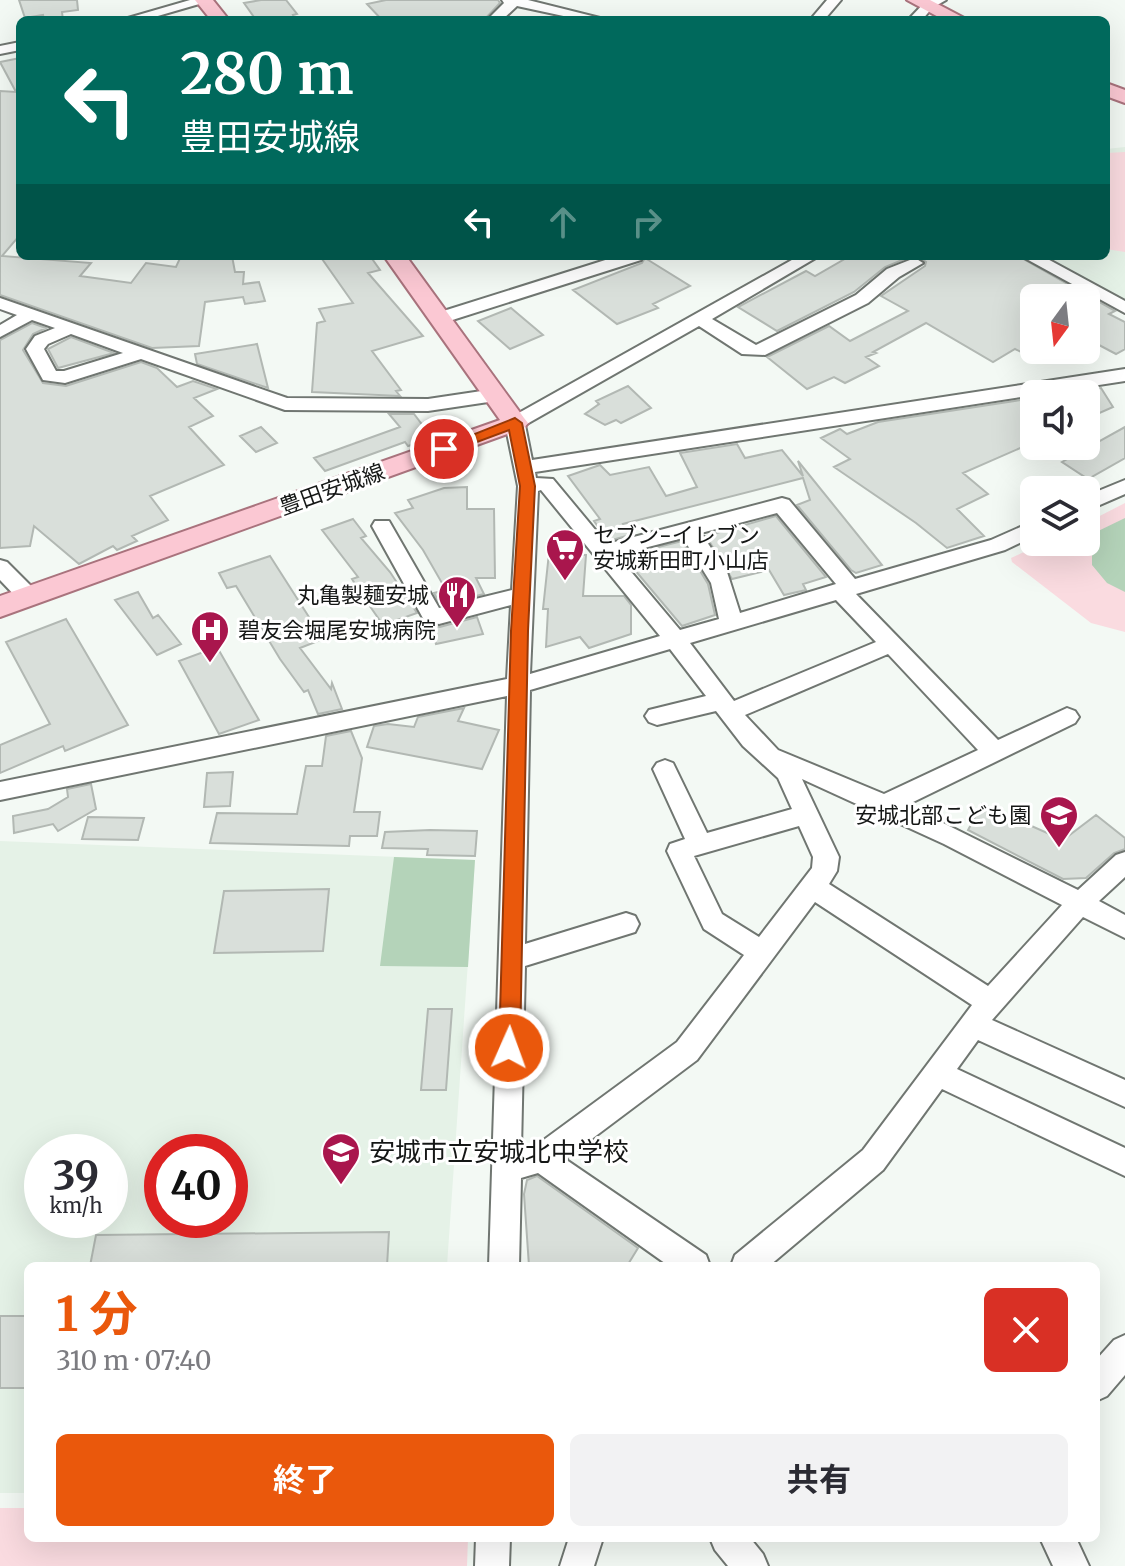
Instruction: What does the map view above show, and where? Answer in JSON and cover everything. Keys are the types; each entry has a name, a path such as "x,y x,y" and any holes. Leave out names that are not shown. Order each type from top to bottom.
{"main road":[{"path":"927,2 952,16"},
{"path":"398,260 515,423"},
{"name":"豊田安城線","path":"0,607 515,423"}],"street":[{"path":"143,16 205,0"},
{"path":"581,0 597,16"},
{"path":"820,16 834,0"},
{"path":"498,16 511,1 582,16"},
{"path":"440,318 622,260"},
{"path":"504,1262 526,477 515,423 804,260"},
{"path":"700,319 748,350 759,351 862,299 893,273 915,263 896,260"},
{"path":"1036,260 1125,308"},
{"path":"0,303 285,404 428,405 495,395"},
{"path":"0,332 29,315"},
{"path":"69,329 41,340 35,349 50,376 65,377 138,354"},
{"path":"526,477 1125,375"},
{"path":"505,1168 541,1159 687,1051 813,887 824,871 826,857 787,772 751,740 674,638 546,483 526,477"},
{"path":"1100,498 1125,486"},
{"path":"602,552 782,505 844,589 891,644 995,752"},
{"path":"382,526 432,615 439,616 522,595"},
{"path":"687,529 725,584 730,622"},
{"path":"0,791 519,685 998,545 1020,535"},
{"path":"0,567 29,597"},
{"path":"657,716 726,707 891,644"},
{"path":"883,806 1067,717"},
{"path":"772,757 825,778 1125,927"},
{"path":"665,769 700,845"},
{"path":"762,953 713,921 679,851 807,814"},
{"path":"751,1262 873,1160 981,1013 1080,903 1125,862"},
{"path":"813,887 981,1013 1125,1094"},
{"path":"512,959 626,924"},
{"path":"937,1073 1125,1162"},
{"path":"541,1159 689,1262"},
{"path":"1100,1380 1125,1351"},
{"path":"492,1566 493,1542"},
{"path":"577,1566 585,1542"},
{"path":"730,1542 751,1566"},
{"path":"1059,1542 1072,1566"}],"shaded area":[{"path":"1125,147 1125,305 1100,291 1100,284 1087,284 1043,260 1110,260 1110,149"},
{"path":"1125,152 1125,252 1110,250 1110,153"},
{"path":"1125,503 1125,632 1091,623 1012,562 1011,558 1020,554 1100,556 1100,516"},
{"path":"1125,518 1125,592 1107,583 1092,565 1092,556 1100,556 1100,530"},
{"name":"安城市立安城北中学校","path":"0,841 475,860 447,1262 24,1262 24,1493 0,1493"},
{"path":"394,857 475,860 468,967 380,966"},
{"path":"0,1508 24,1508 24,1542 468,1542 467,1566 0,1566"}],"building":[{"path":"19,0 77,0 78,10 62,12 62,16 24,16"},
{"path":"286,0 297,14 253,16 244,3"},
{"path":"386,0 498,0 500,3 488,16 378,16 367,4"},
{"path":"16,59 16,92 0,62"},
{"path":"0,91 16,92 16,240 2,256 16,257 16,260 91,263 80,276 131,283 146,263 176,267 179,260 233,260 235,272 244,272 243,284 259,282 265,301 245,304 243,297 205,302 199,346 152,348 0,295"},
{"path":"323,260 373,260 380,270 368,273 423,336 372,351 401,390 396,391 400,396 312,392 317,323 325,321 319,309 353,303"},
{"path":"648,260 690,286 653,304 658,308 617,324 573,290"},
{"path":"843,260 902,260 885,267 854,292 777,331 738,307 806,271 815,276"},
{"path":"923,260 1025,260 1067,284 1020,284 1020,352 1015,349 993,362 926,323 866,357 879,366 845,383 834,377 807,389 767,357 829,326 850,341 908,311 881,296 925,266"},
{"path":"1100,302 1115,311 1109,314 1125,322 1125,349 1116,354 1100,346"},
{"path":"511,308 543,335 510,349 478,321"},
{"path":"32,323 46,328 33,334 23,350 43,383 66,386 141,362 157,368 177,387 193,381 217,389 194,398 213,416 189,427 224,465 150,496 168,520 132,536 137,541 117,550 113,546 79,564 34,526 30,546 0,548 0,340"},
{"path":"71,337 114,353 58,368 48,349"},
{"path":"257,344 268,388 197,364 195,354"},
{"path":"628,386 651,408 621,423 616,420 605,425 585,414 599,404 596,401"},
{"path":"1100,388 1113,407 1100,413"},
{"path":"1020,400 1020,448 963,473 988,494 957,509 984,536 947,548 834,467 850,459 821,438 840,429 847,434 878,422"},
{"path":"389,414 414,414 433,439 408,446 405,442 325,471 314,458 400,427"},
{"path":"261,427 277,443 256,452 240,436"},
{"path":"1125,427 1125,458 1093,476 1083,476 1062,462 1100,460 1100,441"},
{"path":"737,444 745,458 782,450 803,476 798,461 882,565 856,573 851,570 797,505 810,500 803,478 623,524 630,535 612,540 606,538 594,521 600,519 568,476 600,465 610,475 649,467 666,496 697,487 680,453"},
{"path":"467,487 467,509 494,509 495,578 476,578 484,594 440,605 434,593 446,590 423,550 395,513 413,508 408,500 444,488"},
{"path":"776,516 826,577 803,584 806,590 784,595 769,570 732,579 706,536"},
{"path":"353,519 366,536 361,538 390,572 417,613 383,625 360,592 352,579 358,577 322,530"},
{"path":"682,541 708,584 715,615 682,626 623,556"},
{"path":"549,553 586,555 583,596 624,596 631,605 631,634 589,648 580,637 546,647 548,609 543,609"},
{"path":"270,556 323,639 300,648 331,689 332,683 342,709 318,714 308,690 304,692 280,659 236,586 227,588 219,573"},
{"path":"138,592 153,618 158,615 181,644 157,655 115,600"},
{"name":"丸亀製麺安城","path":"477,617 483,634 436,644 431,625 440,627"},
{"path":"66,619 128,725 65,751 63,746 0,773 0,745 50,724 6,642"},
{"path":"217,647 259,720 219,734 179,661"},
{"path":"464,708 458,721 499,730 482,769 367,747 374,726 414,727 418,717"},
{"path":"351,731 362,758 354,812 380,812 377,836 350,836 349,846 210,843 217,813 297,814 306,766 322,766 326,736"},
{"path":"233,772 230,806 204,807 207,773"},
{"path":"91,784 96,809 58,831 53,824 14,833 13,816 48,809 68,797 67,789"},
{"name":"安城北部こども園","path":"982,804 1063,840 1096,815 1125,838 1125,849 1114,853 1086,878 1063,879 968,830"},
{"path":"88,817 144,818 138,840 82,839"},
{"path":"477,831 475,856 427,855 428,849 382,848 385,832"},
{"path":"329,889 323,951 214,953 224,891"},
{"path":"428,1009 452,1009 446,1090 421,1090"},
{"path":"537,1176 638,1248 629,1262 529,1262 524,1194 527,1180"},
{"path":"389,1232 387,1262 91,1262 95,1238 128,1238 128,1235 144,1235 144,1238 248,1238 248,1233"},
{"path":"0,1316 24,1316 24,1388 0,1388"}],"place":[{"name":"セブン-イレブン 安城新田町小山店","path":"565,582"},
{"name":"丸亀製麺安城","path":"457,629"},
{"name":"碧友会堀尾安城病院","path":"210,664"},
{"name":"安城北部こども園","path":"1059,849"},
{"name":"安城市立安城北中学校","path":"341,1186"}],"route":[{"path":"444,449 515,423 528,486 520,631 509,1048"}]}
